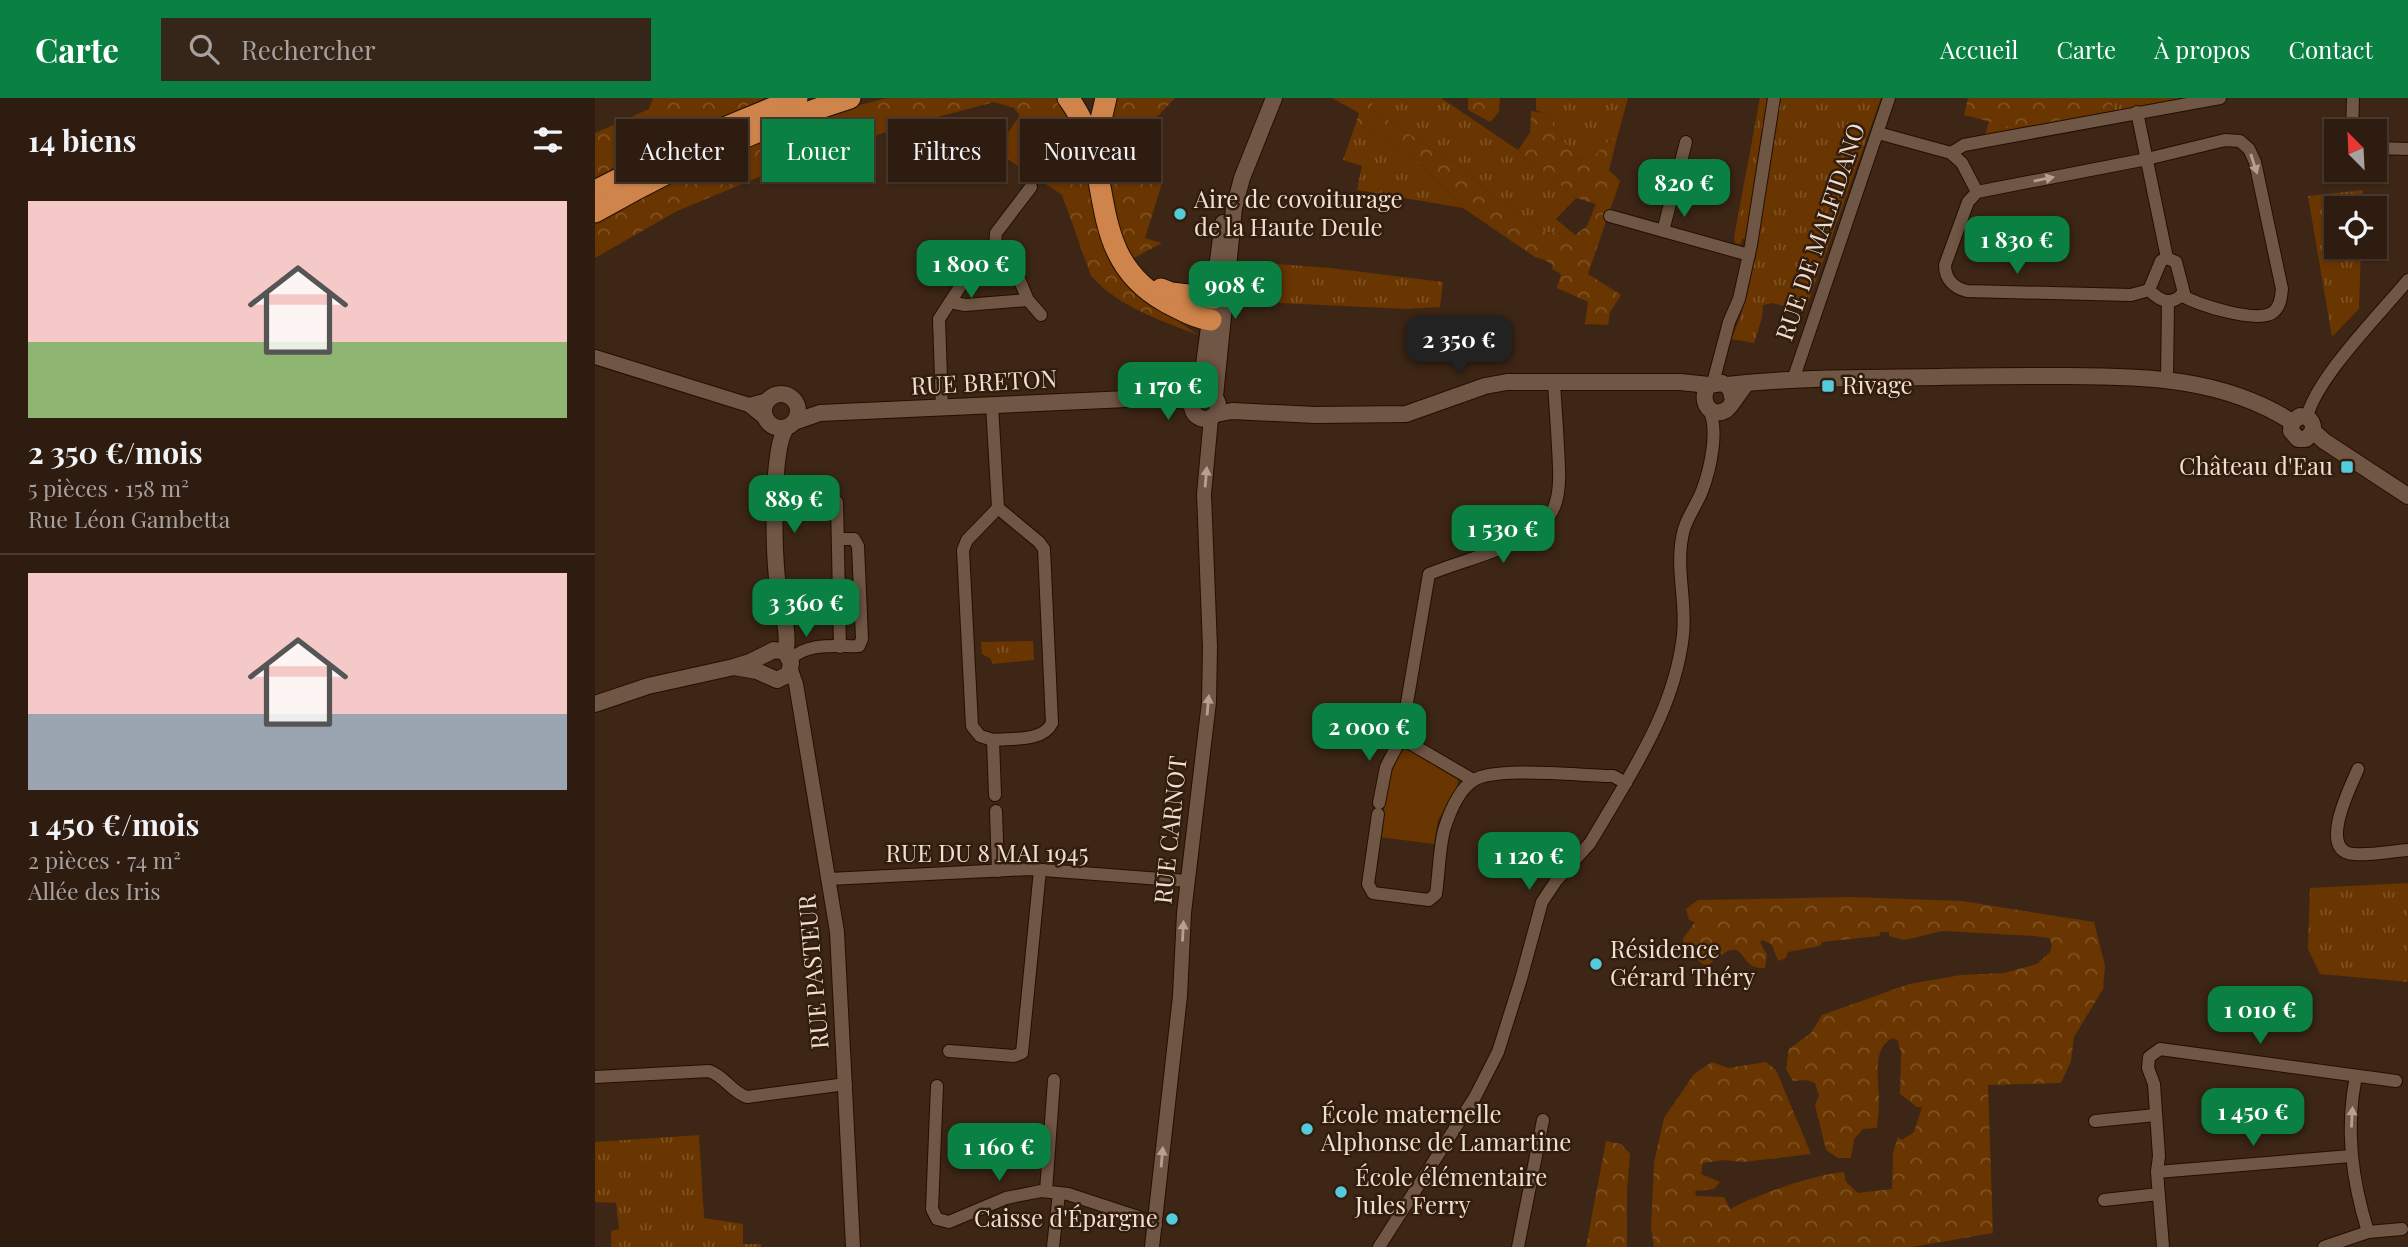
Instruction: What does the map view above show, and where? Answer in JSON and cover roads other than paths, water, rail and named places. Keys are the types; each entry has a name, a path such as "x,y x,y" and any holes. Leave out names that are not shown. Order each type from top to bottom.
{"highway":[{"path":"595,191 695,140 797,98"},
{"path":"595,212 666,174 737,141 850,98"},
{"path":"1068,98 1089,136 1107,225 1122,263 1139,283 1163,300 1195,316 1217,321"},
{"path":"1106,98 1102,108 1099,145 1113,223 1121,249 1137,271 1160,288 1171,293 1214,298"}],"main road":[{"path":"1210,407 1219,359 1214,298 1226,205 1266,98"},
{"path":"1210,407 1217,321 1234,208 1274,98"},
{"name":"RUE BRETON","path":"779,423 820,414 1150,398 1210,407 1316,415 1406,414 1500,383 1554,381 1687,382 1717,392 1747,383 1793,380 2101,376 2167,379 2214,387 2246,398 2304,424 2323,441 2408,496"},
{"path":"595,704 648,686 734,667 777,663 786,631 777,576 779,423 764,405 778,394 790,397 820,414"},
{"path":"779,423 798,412 795,401"}],"street":[{"path":"1379,1247 1475,1097 1498,1052 1542,902 1556,881 1590,843 1661,718 1677,668 1683,630 1681,543 1710,462 1717,392 1729,322 1749,255 1774,98"},
{"name":"RUE DE MALFIDANO","path":"1793,380 1889,98"},
{"path":"1951,153 1964,145 2220,98"},
{"path":"2352,119 2353,98"},
{"path":"2137,112 2168,251 2167,258"},
{"path":"1878,133 1951,153 1962,163 1977,192"},
{"path":"2149,290 2131,295 1966,291 1958,289 1945,273 1945,265 1968,202 1977,192 2147,159 2225,140 2240,141 2249,149 2255,162 2282,289 2281,302 2274,312 2263,317 2192,302 2181,295"},
{"path":"1663,231 1686,142"},
{"path":"2387,148 2408,149"},
{"path":"995,247 996,233 1031,187"},
{"path":"1610,216 1749,255"},
{"path":"942,408 939,319 980,256 991,247 1002,247 1008,253 1028,300 1041,314"},
{"path":"2149,290 2161,261 2167,258"},
{"path":"2149,290 2157,298 2168,302 2176,300 2184,293 2176,262 2167,258"},
{"path":"2304,424 2310,405 2340,361 2408,280"},
{"path":"950,302 965,305 1028,300"},
{"path":"2167,379 2168,302"},
{"path":"595,357 749,405 779,423"},
{"path":"1554,381 1560,479 1555,507 1546,521 1529,535 1510,545 1429,574 1401,738 1385,767 1368,884 1373,893 1429,900 1436,894 1444,832 1449,816 1461,794 1473,780 1487,775 1527,773 1613,776 1626,783"},
{"path":"749,405 768,400"},
{"path":"992,405 999,508 1044,549 1052,723 1048,731 1041,735 993,740 981,736 972,726 963,550 967,540 999,508"},
{"name":"RUE CARNOT","path":"1152,1247 1180,996 1187,881 1209,702 1210,647 1204,494 1210,407"},
{"path":"837,502 840,647"},
{"path":"786,631 801,646 810,648 859,646 862,639 858,546 854,539 838,540"},
{"path":"777,663 810,648"},
{"name":"RUE PASTEUR","path":"777,663 787,685 797,696 837,932 853,1247"},
{"path":"1401,738 1473,780"},
{"path":"993,740 995,795"},
{"path":"2358,769 2337,822 2340,847 2347,853 2354,854 2408,850"},
{"path":"996,811 998,871"},
{"path":"949,1051 1014,1056 1022,1053 1040,870"},
{"name":"RUE DU 8 MAI 1945","path":"828,879 1040,870 1187,881"},
{"path":"2162,1247 2154,1084 2148,1068 2149,1058 2160,1049 2396,1081"},
{"path":"595,1077 709,1071 720,1075 739,1094 747,1097 846,1084"},
{"path":"2357,1076 2353,1094 2351,1156 2359,1203 2368,1232"},
{"path":"1053,1247 1054,1080"},
{"path":"937,1086 932,1209 937,1219 949,1222 1006,1198 1052,1192 1138,1217 1156,1225"},
{"path":"2095,1121 2156,1115"},
{"path":"1518,1247 1543,1120"},
{"path":"2157,1172 2351,1156"},
{"path":"2104,1200 2159,1194"},
{"path":"2324,1247 2368,1232 2402,1229"}],"place":[{"name":"Aire de covoiturage de la Haute Deule","path":"1180,214"},
{"name":"Rivage","path":"1828,386"},
{"name":"Château d'Eau","path":"2347,467"},
{"name":"Résidence Gérard Théry","path":"1596,964"},
{"name":"École maternelle Alphonse de Lamartine","path":"1307,1129"},
{"name":"École élémentaire Jules Ferry","path":"1341,1192"},
{"name":"Caisse d'Épargne","path":"1172,1219"}]}
